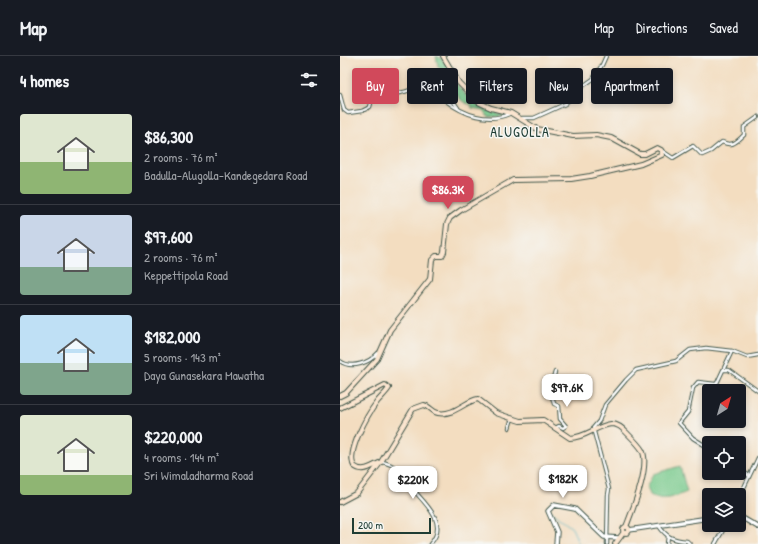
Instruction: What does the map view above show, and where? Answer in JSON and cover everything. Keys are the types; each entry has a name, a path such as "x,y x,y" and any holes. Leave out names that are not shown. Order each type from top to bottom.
{"main road":[{"path":"340,396 346,393 372,365 390,330 430,279 432,260 436,256 442,256 444,252 450,218 461,210 514,180 571,179 641,164 656,156 662,156 661,150 657,148 645,154 640,154 611,138 596,135 573,136 538,129 511,112 491,108 478,102 459,83 443,56"},
{"path":"340,408 377,388 385,385 389,388 376,403 361,429 352,459 354,466 361,470 367,469 382,462"},
{"path":"340,502 357,493 382,462 413,409 420,406 428,406 433,411 443,413 460,408 472,400 478,399 496,413 527,421 543,420 570,438 593,432 610,424 620,426 643,451 642,476 637,501 627,528 623,528 624,532 617,537 615,544"}],"street":[{"path":"522,118 534,118 565,104 583,86 593,79 606,56"},
{"path":"340,95 344,110 352,113 370,107 373,95 377,92 393,94 424,87 435,90 445,100 459,109 484,118 502,117 511,112"},
{"path":"455,104 459,109"},
{"path":"661,150 673,158 693,146 702,155 711,151 722,142 729,145 732,144 744,135 744,127 758,117"},
{"path":"607,544 608,495 610,489 593,432 606,406 626,380 636,370 676,362 690,350 706,348 732,351 747,357 758,355"},
{"path":"340,361 348,364 363,363 372,360 381,349"},
{"path":"702,444 693,438 679,423 688,412 691,393 696,384 702,382 714,384 724,370 732,351"},
{"path":"724,370 729,370 758,391"},
{"path":"555,372 552,380 551,395 554,404 559,406 560,419 566,426 563,428 559,426 555,428"},
{"path":"509,428 512,418"},
{"path":"744,488 758,458"},
{"path":"382,462 392,465 400,471 432,511 438,532 430,544"},
{"path":"556,544 557,532 548,511 554,505 575,509 599,533 607,537 617,537"},
{"path":"627,528 659,526 702,519"},
{"path":"746,520 758,527"},
{"path":"659,526 668,536 679,542 687,541 690,544"},
{"path":"715,544 722,532"},
{"path":"667,544 668,536"}],"green space":[{"path":"436,56 443,60 448,68 440,68"},
{"path":"458,86 466,95 466,103 462,101 458,96"},
{"path":"471,104 477,104 491,112 505,116 488,117 483,110 472,108"},
{"path":"680,466 687,492 673,497 664,498 650,495 647,486 653,474"}],"waterway":[{"path":"551,512 572,528 579,544"}],"district":[{"name":"ALUGOLLA","path":"520,132"}]}
